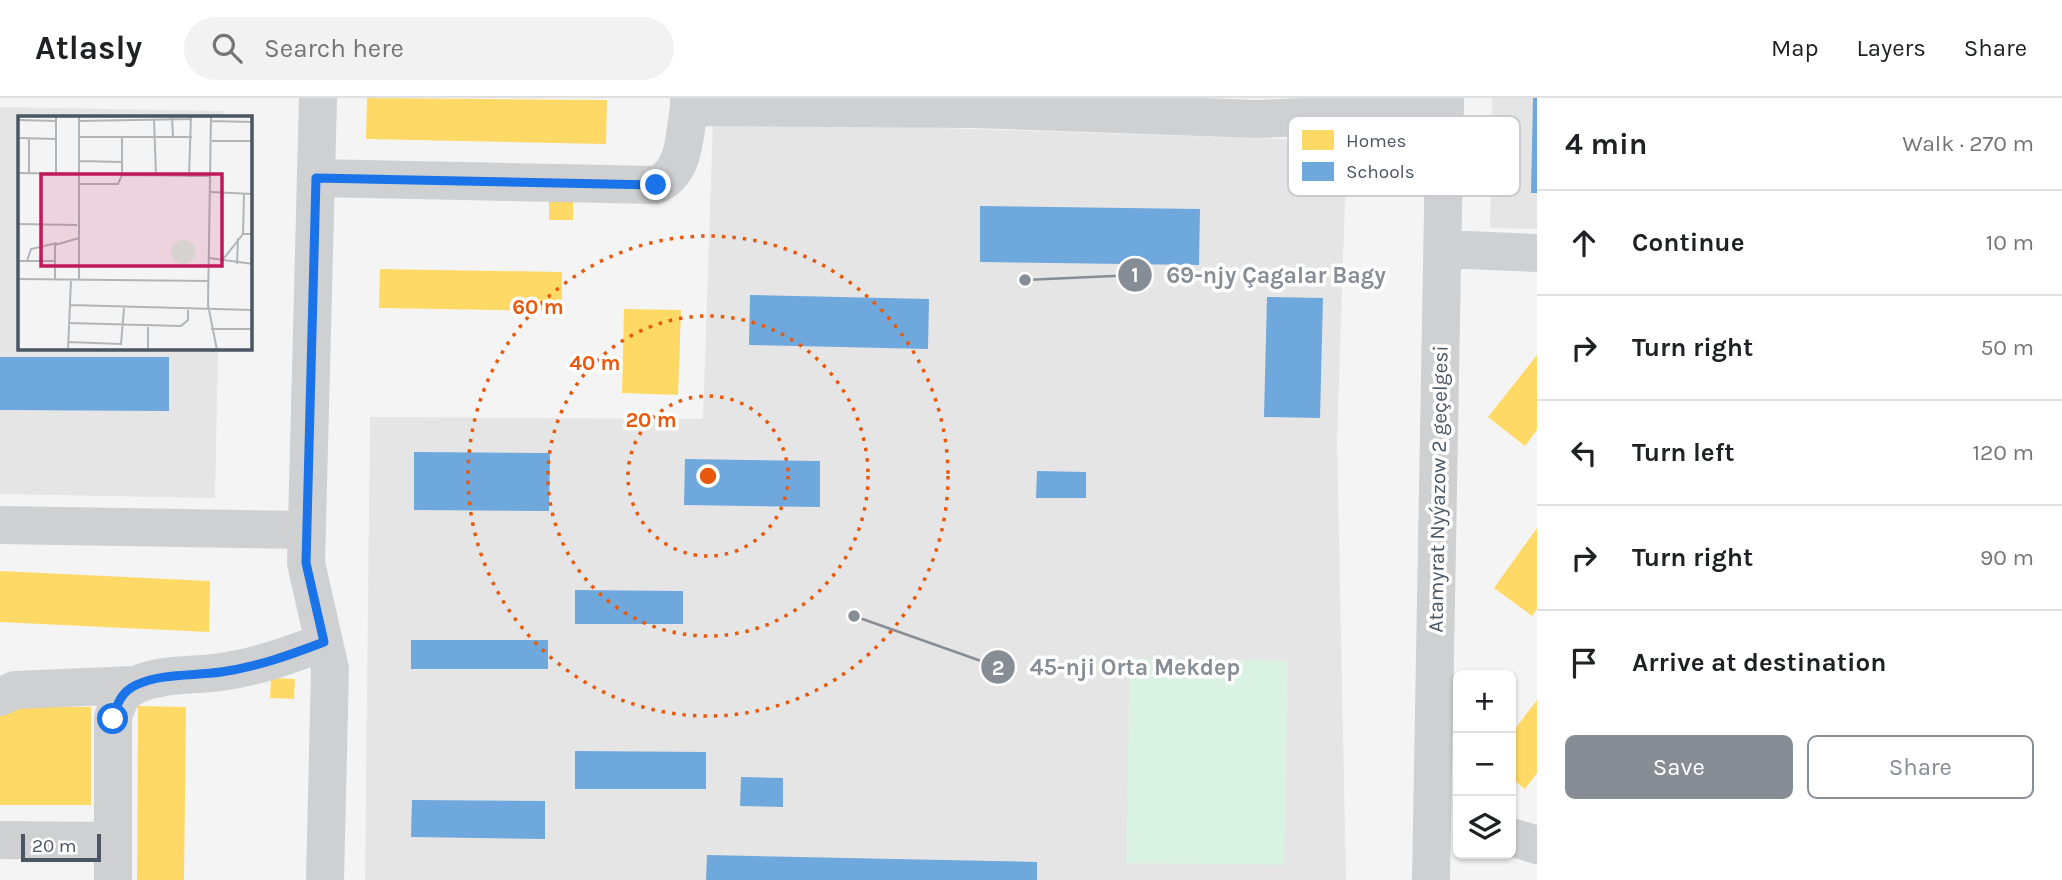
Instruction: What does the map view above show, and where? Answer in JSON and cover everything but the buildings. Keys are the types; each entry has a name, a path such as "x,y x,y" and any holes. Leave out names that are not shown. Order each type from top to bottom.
{"street":[{"path":"318,98 306,563 330,669 325,880"},
{"path":"316,178 656,185 670,179 679,165 689,102 973,103 1258,109 1445,104"},
{"name":"Atamyrat Nyýazow 2 geçelgesi","path":"1431,880 1445,816 1444,196"},
{"path":"1443,249 1537,253"},
{"path":"0,525 307,530"},
{"path":"0,697 15,690 134,685 156,678 221,672 276,661 324,642"},
{"path":"113,880 113,719 119,699 134,685"},
{"path":"0,840 113,841"}],"shaded area":[{"path":"1492,98 1537,98 1537,229 1490,228 1490,196 1520,196 1520,116 1492,116"},
{"path":"0,107 223,111 223,116 18,116 18,350 218,350 215,498 0,494"},
{"path":"713,121 1288,139 1288,196 1345,196 1337,440 1346,880 365,880 370,417 703,419"}],"green space":[{"path":"1130,658 1288,661 1284,865 1126,863"}],"place":[{"name":"69-njy Çagalar Bagy","path":"1025,280"},
{"name":"45-nji Orta Mekdep","path":"854,616"}],"route":[{"path":"113,719 119,699 134,685 156,678 221,672 276,661 324,642 306,563 316,178 656,185"}]}
